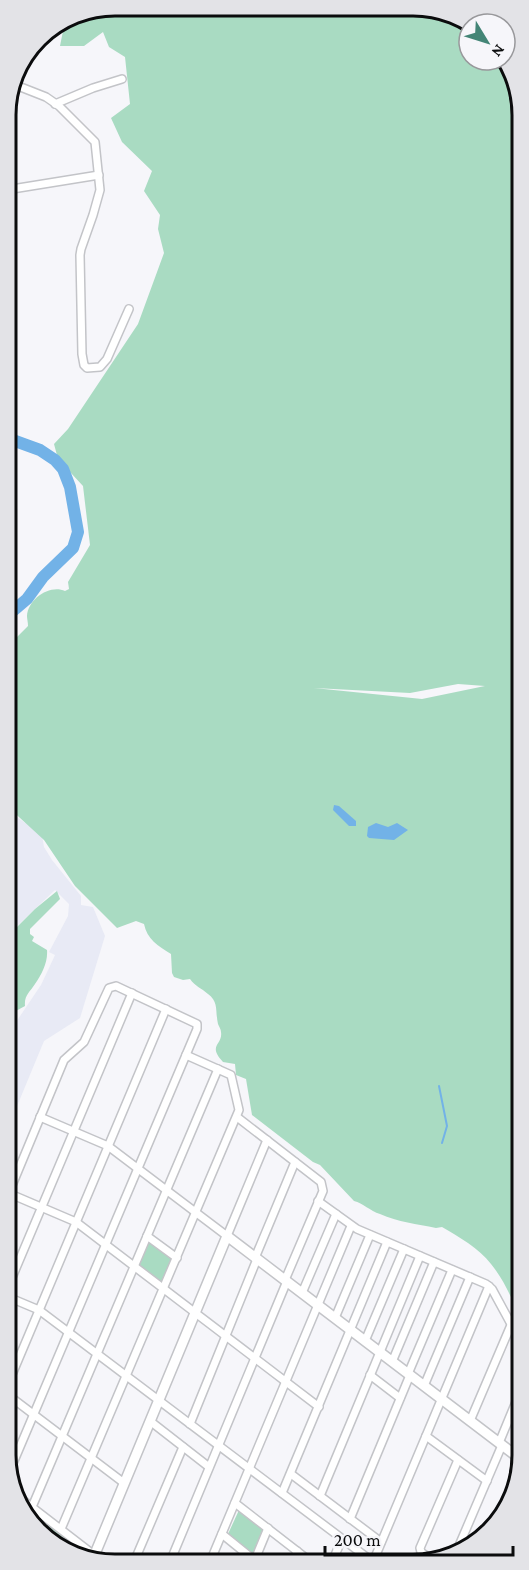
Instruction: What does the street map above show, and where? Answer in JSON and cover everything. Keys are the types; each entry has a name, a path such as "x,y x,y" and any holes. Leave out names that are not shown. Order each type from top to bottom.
{"street":[{"path":"55,104 122,79"},
{"path":"21,87 33,90 55,104 95,142 99,175 98,202 81,249 82,354 84,365 87,368 100,367 107,359 129,309"},
{"path":"17,188 99,175"},
{"path":"16,1175 64,1060 84,1042 109,988 114,986 132,993 197,1024 197,1029 16,1456"},
{"path":"16,1268 132,993"},
{"path":"16,1365 166,1009"},
{"path":"60,1529 237,1117 239,1104 231,1074 186,1055"},
{"path":"79,1546 32,1507 218,1069"},
{"path":"173,1554 323,1191 321,1182 237,1117"},
{"path":"40,1118 108,1146 512,1453"},
{"path":"96,1552 267,1140"},
{"path":"190,1424 295,1162"},
{"path":"16,1197 76,1222 319,1407"},
{"path":"318,1201 351,1226 489,1286 511,1325 470,1421"},
{"path":"302,1293 336,1215"},
{"path":"213,1554 351,1226"},
{"path":"335,1318 370,1235"},
{"path":"147,1236 177,1258"},
{"path":"282,1493 387,1242"},
{"path":"365,1341 404,1249"},
{"path":"321,1496 420,1256"},
{"path":"392,1362 434,1262"},
{"path":"350,1519 452,1270"},
{"path":"424,1386 470,1277"},
{"path":"376,1554 489,1286"},
{"path":"16,1300 39,1310 69,1332 362,1554"},
{"path":"370,1375 400,1398"},
{"path":"16,1401 124,1483"},
{"path":"462,1540 512,1413"},
{"path":"150,1421 209,1467"},
{"path":"426,1436 487,1481"},
{"path":"137,1554 183,1447"},
{"path":"423,1553 420,1548 458,1460"},
{"path":"291,1474 381,1542"},
{"path":"235,1503 301,1554"},
{"path":"257,1554 268,1528"},
{"path":"222,1534 246,1554"},
{"path":"335,1554 342,1539"}],"shaded area":[{"path":"16,817 42,835 44,847 52,860 81,896 81,905 93,907 105,936 80,1018 44,1041 16,1108 16,1022 41,985 55,955 49,952 68,916 69,904 55,890 16,927"}],"green space":[{"path":"116,16 413,16 433,18 457,27 457,72 502,72 507,84 511,96 512,116 512,1298 496,1271 475,1248 442,1227 436,1228 394,1219 376,1213 354,1201 320,1165 252,1115 246,1079 236,1075 235,1064 223,1062 216,1052 221,1031 215,1004 211,997 190,979 183,980 174,977 171,954 150,938 144,924 136,921 117,928 75,886 44,840 16,815 17,637 28,626 28,610 41,594 47,591 69,589 68,582 90,545 83,486 58,459 54,444 68,429 138,324 164,253 158,229 160,215 144,191 152,171 122,142 111,118 130,104 125,57 109,47 103,32 84,46 60,46 63,32 96,18","holes":["458,684 485,686 422,699 314,688 410,693"]},
{"path":"57,891 60,899 30,929 30,934 34,937 32,941 47,950 47,959 38,980 26,996 25,1006 16,1011 16,928"},
{"path":"148,1242 171,1259 161,1283 139,1266"},
{"path":"239,1510 264,1529 253,1554 228,1534"},
{"path":"36,1514 76,1545 55,1533"}],"water":[{"path":"334,805 339,806 356,821 356,826 349,826 333,810"},
{"path":"376,823 388,827 397,823 408,830 394,840 369,838 367,836 368,827"}],"waterway":[{"path":"17,442 40,450 55,460 63,469 70,487 78,532 73,548 43,577 27,599 17,608"},
{"path":"439,1086 447,1126 442,1143"}]}
